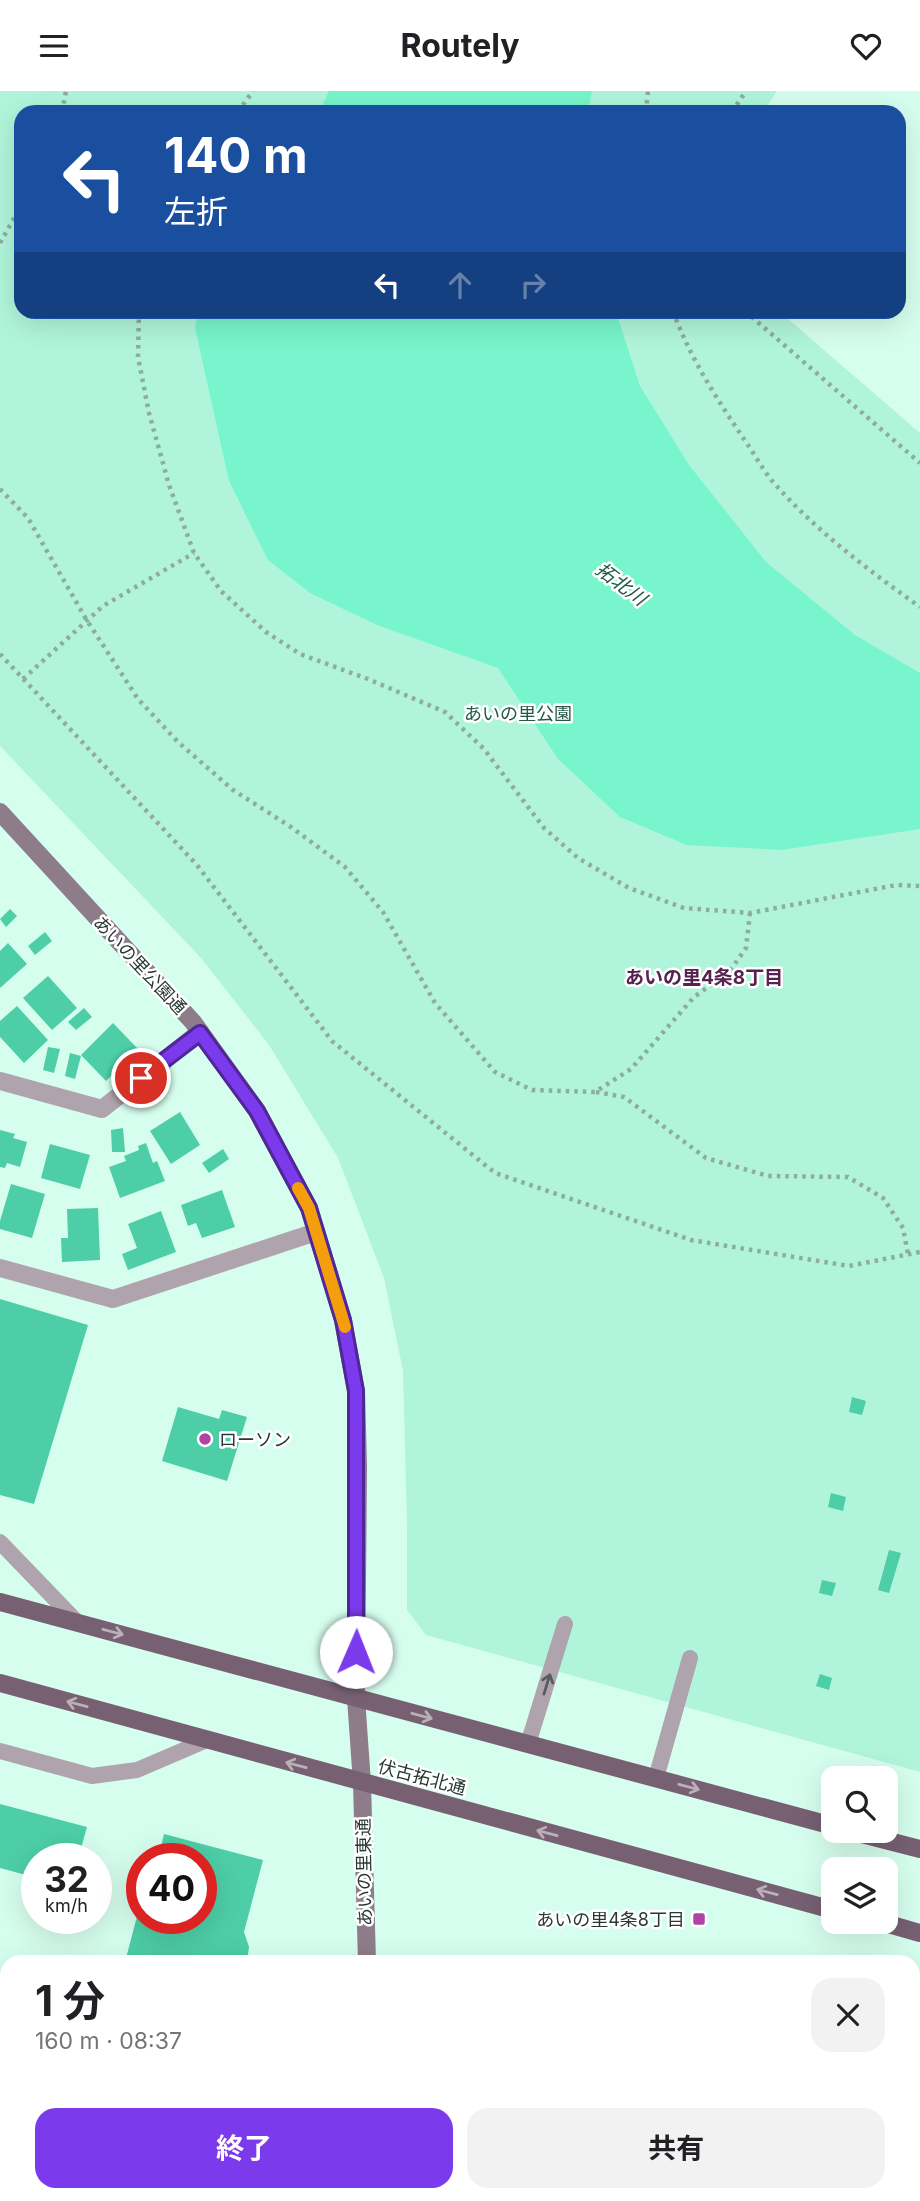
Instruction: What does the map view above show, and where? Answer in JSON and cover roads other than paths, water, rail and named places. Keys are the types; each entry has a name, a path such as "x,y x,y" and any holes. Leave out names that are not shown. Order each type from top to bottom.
{"main road":[{"path":"0,1602 821,1823"},
{"name":"伏古拓北通","path":"0,1683 821,1907"},
{"path":"897,1843 920,1849"},
{"path":"898,1927 920,1933"}],"street":[{"name":"あいの里公園通","path":"0,812 200,1033 257,1111 309,1208 343,1320 356,1391 356,1698 362,1783"},
{"path":"0,1081 102,1109 200,1033"},
{"path":"0,1268 113,1299 316,1231"},
{"name":"あいの里東通","path":"362,1783 367,1955"}],"lane":[{"path":"0,1542 78,1623"},
{"path":"528,1744 565,1624"},
{"path":"656,1779 690,1658"},
{"path":"0,1751 92,1776 137,1770 207,1740"}],"water":[{"path":"329,91 592,91 589,105 322,105"},
{"name":"拓北川","path":"197,319 618,319 640,386 689,465 766,562 855,635 920,673 920,829 781,850 687,845 620,817 558,759 498,668 377,625 310,593 268,560 229,481 195,328"}],"place":[{"name":"ローソン","path":"205,1439"},
{"name":"あいの里4条8丁目","path":"699,1919"}],"district":[{"name":"あいの里4条8丁目","path":"704,977"}],"park label":[{"name":"あいの里公園","path":"518,713"}]}
